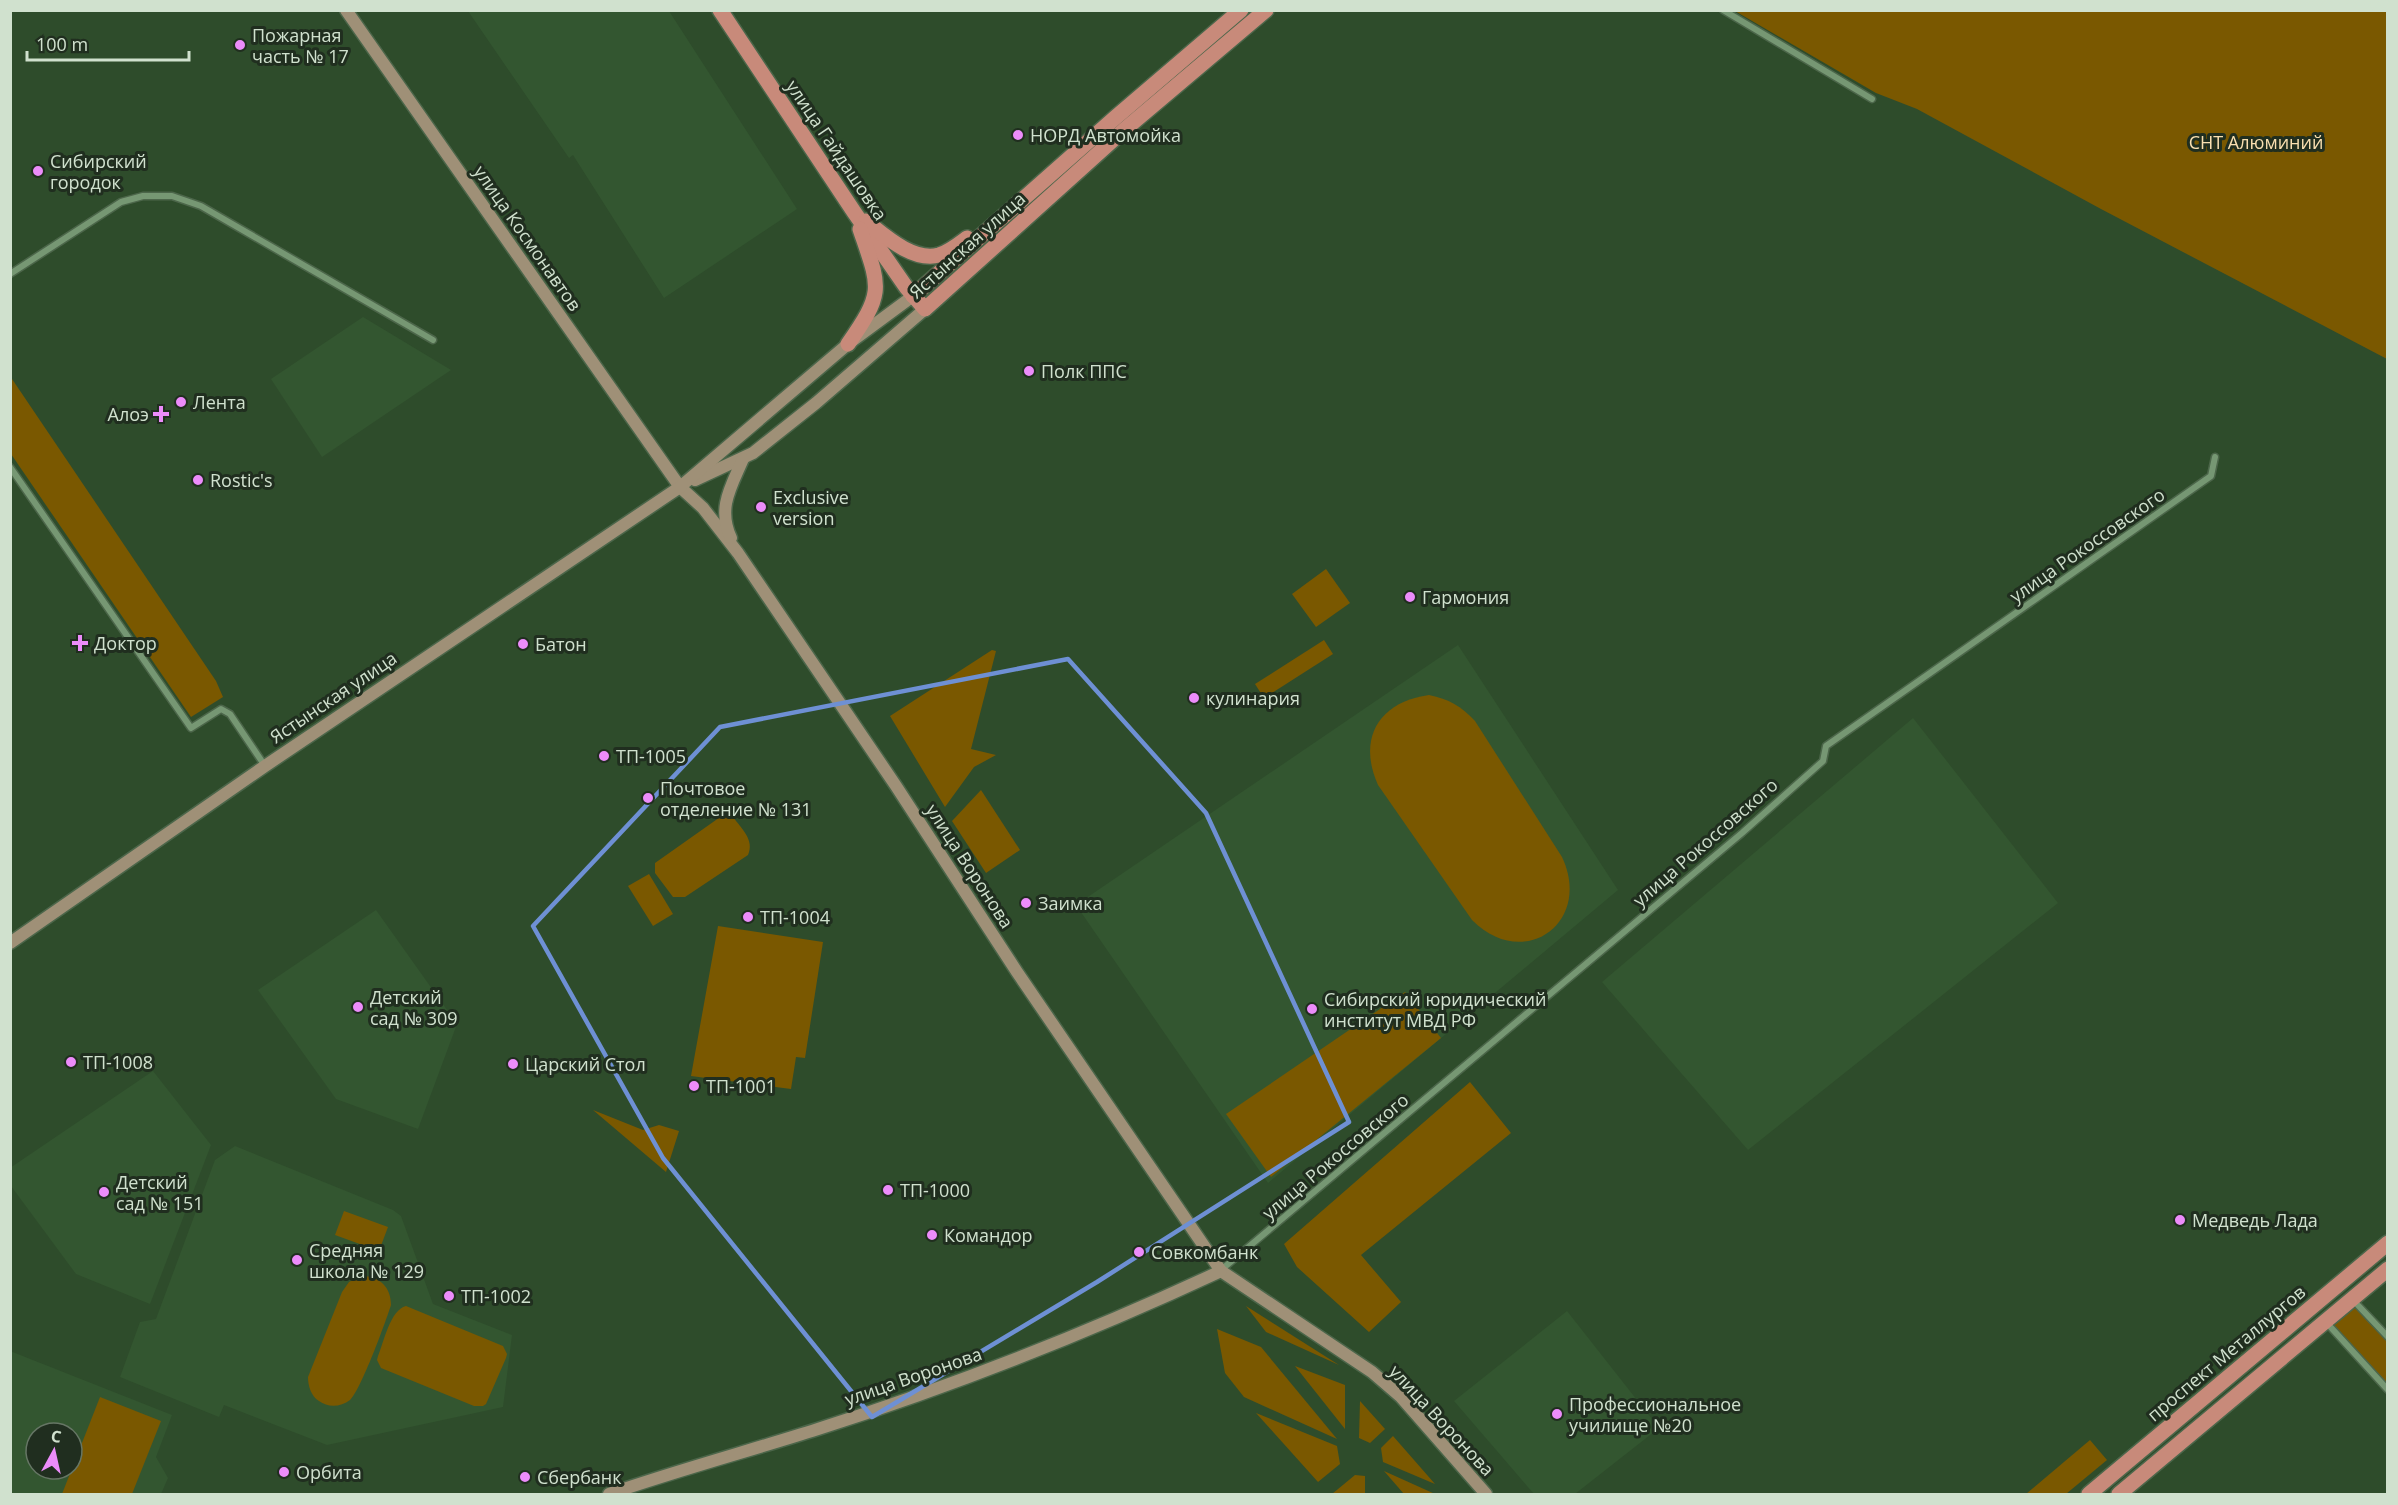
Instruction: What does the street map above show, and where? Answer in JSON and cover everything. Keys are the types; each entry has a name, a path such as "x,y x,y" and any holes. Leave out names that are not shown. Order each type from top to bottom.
{"main road":[{"name":"улица Космонавтов","path":"346,10 680,487"},
{"name":"улица Гайдашовка","path":"720,10 854,212 913,296 925,309"},
{"name":"Ястынская улица","path":"10,944 265,766 680,487 848,344 913,296 1241,10"},
{"name":"Ястынская улица","path":"680,487 743,459 816,403 925,309 1124,130 1266,10"},
{"path":"854,212 908,251 920,256 940,255 1004,215"},
{"path":"848,344 867,317 877,288 876,277 854,212"},
{"path":"738,552 727,528 724,508 725,498 743,459"},
{"name":"улица Воронова","path":"680,487 703,508 738,552 896,786 1017,972 1221,1271 1372,1372 1401,1397 1486,1494"},
{"name":"проспект Металлургов","path":"2090,1494 2388,1243"},
{"path":"2119,1494 2388,1269"},
{"name":"улица Воронова","path":"609,1494 819,1428 973,1375 1098,1327 1221,1271"},
{"path":"2339,1283 2352,1298"},
{"path":"2313,1305 2325,1320"}],"street":[{"path":"1723,10 1872,99"},
{"path":"10,274 121,202 143,196 171,196 201,206 433,340"},
{"name":"улица Рокоссовского","path":"1221,1271 1742,833 1823,760 1826,746 2211,476 2215,457"},
{"path":"10,467 13,476 191,728 221,709 230,714 265,766"},
{"path":"2352,1298 2388,1337"},
{"path":"2325,1320 2388,1390"}],"highlighted area":[{"path":"1068,659 1206,813 1349,1122 1097,1282 872,1417 663,1158 533,926 720,727"}],"shaded area":[{"path":"468,11 669,11 797,209 664,298 573,155 569,158"},
{"path":"363,317 451,370 322,457 271,379"},
{"name":"Сибирский юридический институт МВД РФ","path":"1458,645 1618,890 1268,1183 1076,905"},
{"path":"1913,718 2058,903 1748,1150 1602,982"},
{"name":"Детский сад № 309","path":"376,910 457,1024 418,1129 336,1099 258,990"},
{"name":"Детский сад № 151","path":"153,1071 211,1145 150,1304 76,1274 11,1186 10,1168"},
{"name":"Средняя школа № 129","path":"235,1146 393,1210 401,1216 433,1304 512,1335 503,1407 327,1445 224,1405 219,1417 120,1377 140,1322 156,1319 215,1160"},
{"name":"Профессиональное училище №20","path":"1567,1311 1659,1428 1575,1494 1534,1494 1454,1401"},
{"path":"10,1351 172,1415 156,1457 168,1478 161,1494 11,1494"}],"green space":[{"name":"СНТ Алюминий","path":"1735,11 2387,11 2387,359 2101,209 1917,109 1876,93"},
{"path":"10,376 216,681 223,697 191,717 11,454"},
{"path":"1326,569 1350,603 1316,627 1292,594"},
{"path":"1324,640 1333,654 1264,698 1255,684"},
{"path":"992,650 996,651 971,749 996,755 974,767 945,807 890,716"},
{"path":"1429,695 1454,704 1475,721 1562,857 1569,881 1568,902 1561,920 1548,933 1531,940 1512,941 1492,935 1472,920 1378,785 1372,768 1370,752 1377,725 1385,714 1397,705"},
{"path":"981,790 1020,850 986,873 952,821"},
{"path":"723,815 733,817 746,834 750,844 748,855 685,897 673,897 655,873 655,863"},
{"path":"649,874 673,914 653,926 628,886"},
{"path":"718,926 823,942 805,1058 796,1057 791,1089 691,1076"},
{"path":"1405,992 1441,1038 1271,1177 1226,1114"},
{"path":"1470,1082 1511,1133 1361,1255 1401,1302 1369,1332 1297,1267 1284,1244"},
{"path":"593,1110 643,1130 659,1125 679,1131 666,1172"},
{"path":"344,1211 388,1227 379,1251 335,1235"},
{"path":"360,1276 372,1277 382,1283 389,1292 391,1305 373,1355 355,1394 343,1404 326,1405 312,1394 308,1377 342,1292 349,1282"},
{"path":"2352,1298 2387,1337 2387,1390 2325,1320"},
{"path":"406,1306 503,1346 507,1354 506,1358 486,1404 474,1406 381,1368 377,1360 388,1327 400,1309"},
{"path":"1246,1306 1339,1365 1266,1332"},
{"path":"1217,1329 1261,1347 1337,1439 1244,1397 1225,1373"},
{"path":"1295,1366 1345,1385 1345,1429"},
{"path":"100,1397 161,1421 132,1494 62,1494 67,1481 84,1481 84,1438"},
{"path":"1360,1401 1385,1429 1370,1443 1359,1438"},
{"path":"1256,1413 1337,1446 1340,1464 1318,1482"},
{"path":"1393,1436 1435,1484 1383,1462 1381,1448"},
{"path":"2090,1440 2107,1460 2066,1494 2026,1494"},
{"path":"1384,1471 1435,1494 1404,1494"},
{"path":"1355,1475 1365,1476 1365,1494 1332,1494"}],"place":[{"name":"Пожарная часть № 17","path":"240,45"},
{"name":"НОРД Автомойка","path":"1018,135"},
{"name":"Сибирский городок","path":"38,171"},
{"name":"Полк ППС","path":"1029,371"},
{"name":"Лента","path":"181,402"},
{"name":"Алоэ","path":"161,414"},
{"name":"Rostic's","path":"198,480"},
{"name":"Exclusive version","path":"761,507"},
{"name":"Гармония","path":"1410,597"},
{"name":"Доктор","path":"80,643"},
{"name":"Батон","path":"523,644"},
{"name":"кулинария","path":"1194,698"},
{"name":"ТП-1005","path":"604,756"},
{"name":"Почтовое отделение № 131","path":"648,798"},
{"name":"Заимка","path":"1026,903"},
{"name":"ТП-1004","path":"748,917"},
{"name":"Детский сад № 309","path":"358,1007"},
{"name":"Сибирский юридический институт МВД РФ","path":"1312,1009"},
{"name":"ТП-1008","path":"71,1062"},
{"name":"Царский Стол","path":"513,1064"},
{"name":"ТП-1001","path":"694,1086"},
{"name":"ТП-1000","path":"888,1190"},
{"name":"Детский сад № 151","path":"104,1192"},
{"name":"Медведь Лада","path":"2180,1220"},
{"name":"Командор","path":"932,1235"},
{"name":"Совкомбанк","path":"1139,1252"},
{"name":"Средняя школа № 129","path":"297,1260"},
{"name":"ТП-1002","path":"449,1296"},
{"name":"Профессиональное училище №20","path":"1557,1414"},
{"name":"Орбита","path":"284,1472"},
{"name":"Сбербанк","path":"525,1477"}]}
